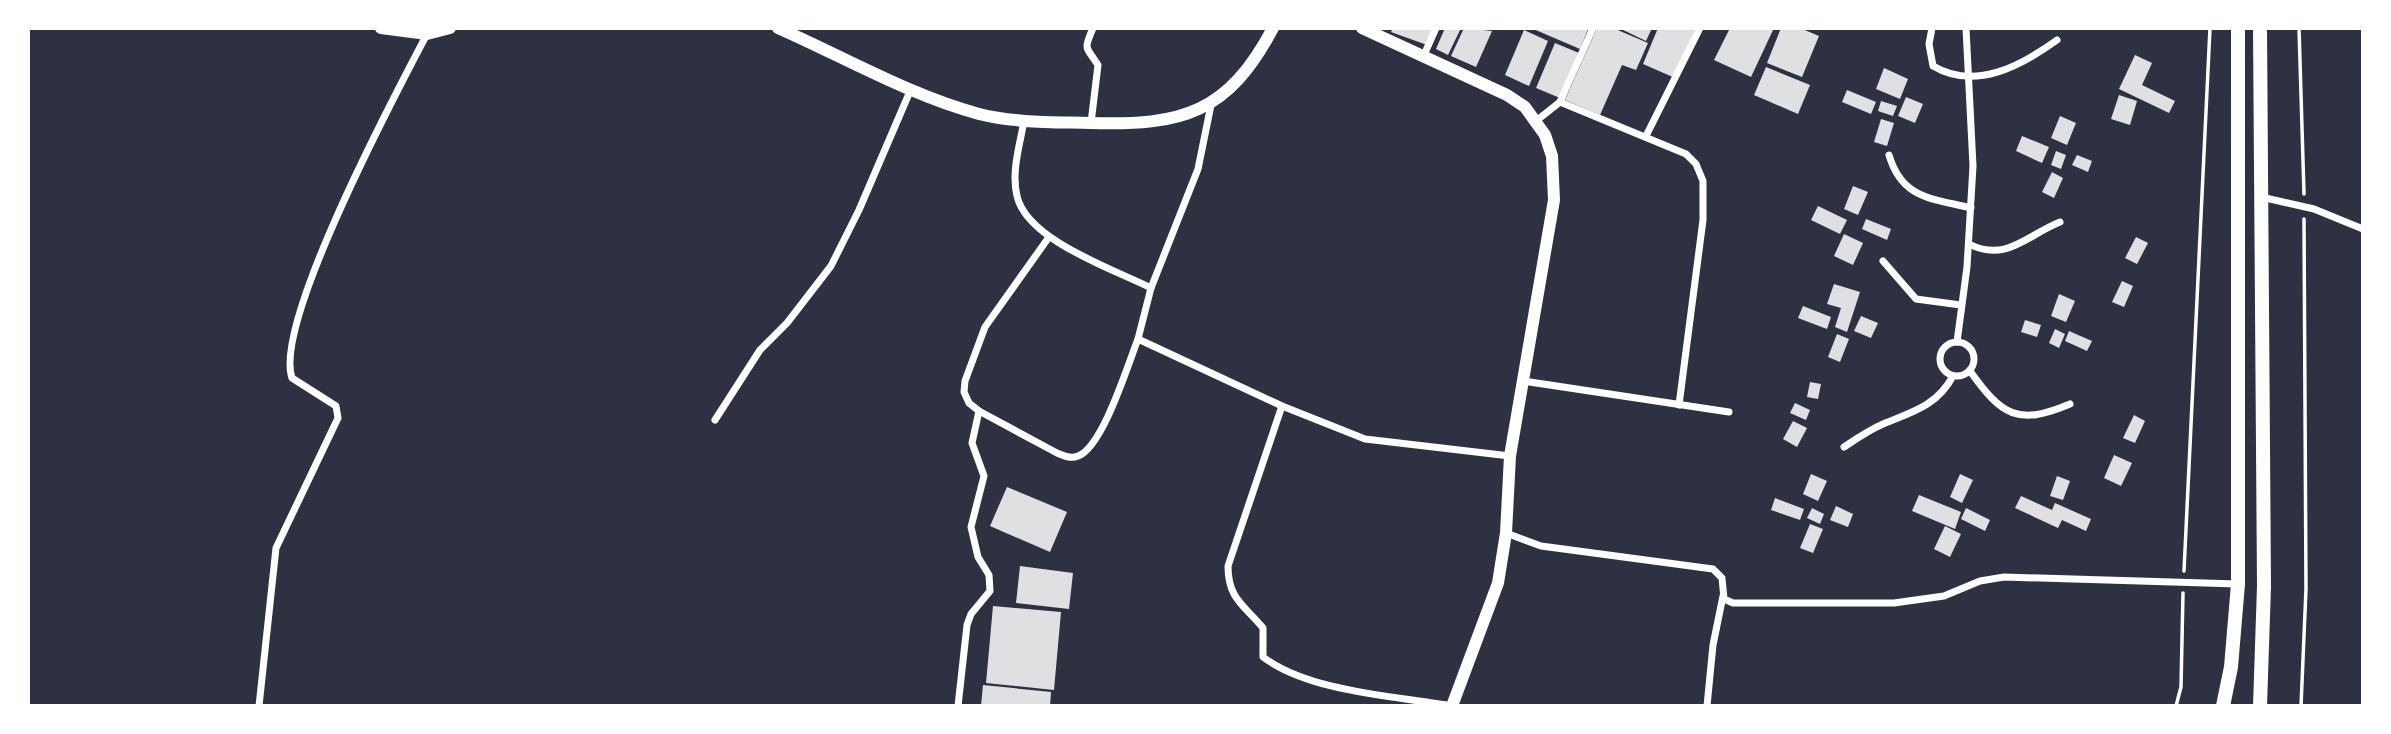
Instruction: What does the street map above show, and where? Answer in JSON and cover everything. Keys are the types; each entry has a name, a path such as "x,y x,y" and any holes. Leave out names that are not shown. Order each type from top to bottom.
{"main road":[{"path":"2223,706 2231,667 2238,584 2238,28"},
{"path":"2260,28 2264,586 2260,706"}],"street":[{"path":"382,28 427,34 450,28"},
{"path":"778,28 911,88 979,114 1024,121 1091,123 1156,122 1211,105 1255,61 1273,28"},
{"path":"1091,123 1098,65 1086,51 1086,45 1093,28"},
{"path":"1283,406 1228,566 1228,584 1233,595 1263,628 1263,657 1303,677 1342,687 1452,706 1492,606 1506,533 1510,456 1554,201 1552,156 1536,121 1525,107 1507,95 1362,28"},
{"path":"1424,55 1436,28"},
{"path":"1536,121 1560,103 1593,28"},
{"path":"1646,136 1700,28"},
{"path":"1932,28 1929,44 1933,66 1971,79 2012,67 2057,40"},
{"path":"1957,342 1969,244 1973,155 1971,79 1966,28"},
{"path":"259,706 276,548 338,418 336,406 292,378 288,354 311,281 363,155 427,34"},
{"path":"715,420 760,350 796,312 831,266 859,210 911,88"},
{"path":"1560,103 1646,136 1693,160 1703,181 1703,220 1679,405"},
{"path":"1049,236 985,327 965,381 964,392 969,403 979,411 1071,458 1081,456 1102,429 1138,339 1151,288 1191,193 1211,105"},
{"path":"1024,121 1015,176 1016,194 1021,207 1049,236 1151,288"},
{"path":"1889,155 1894,172 1904,187 1915,193 1971,208"},
{"path":"2261,197 2304,207 2363,229"},
{"path":"1969,244 1997,252 2009,249 2060,222"},
{"path":"1883,261 1916,299 1961,305"},
{"path":"1138,339 1283,406 1365,439 1510,456"},
{"path":"1957,342 1967,345 1973,355 1970,371 1953,376 1942,370 1939,357 1945,346 1957,342"},
{"path":"1970,371 1997,403 2019,417 2032,417 2070,404"},
{"path":"1844,447 1881,425 1927,406 1944,393 1953,376"},
{"path":"1523,381 1729,412"},
{"path":"958,706 967,625 971,614 990,592 989,575 978,557 971,527 984,476 972,443 979,411"},
{"path":"1506,533 1541,545 1713,569 1722,578 1723,594 1713,645 1707,706"},
{"path":"1723,594 1724,599 1733,603 1871,604 1944,596 1980,581 2004,577 2238,584"}],"path":[{"path":"2176,706 2181,687 2183,582 2210,28"},
{"path":"2298,28 2304,207 2306,589 2301,706"}],"building":[{"path":"1393,28 1435,28 1427,45 1391,32"},
{"path":"1445,28 1461,28 1448,55 1436,49"},
{"path":"1464,28 1492,31 1476,67 1451,56"},
{"path":"1531,28 1586,28 1588,29 1580,49"},
{"path":"1597,28 1613,28 1648,43 1636,70 1622,65 1600,115 1565,100"},
{"path":"1619,28 1652,28 1646,41"},
{"path":"1658,28 1696,28 1675,78 1643,64"},
{"path":"1730,28 1774,28 1751,77 1714,60"},
{"path":"1781,28 1800,28 1819,36 1802,77 1767,63"},
{"path":"1524,30 1548,41 1529,86 1505,75"},
{"path":"1555,43 1579,53 1560,98 1536,88"},
{"path":"2135,55 2152,63 2142,85 2175,101 2169,113 2119,89"},
{"path":"1766,67 1810,85 1798,114 1754,95"},
{"path":"1884,68 1908,79 1900,99 1876,89"},
{"path":"1847,90 1876,102 1871,114 1842,102"},
{"path":"2119,95 2137,101 2130,125 2111,119"},
{"path":"1906,97 1923,104 1915,123 1898,116"},
{"path":"1881,101 1897,106 1893,116 1878,111"},
{"path":"2060,116 2076,123 2067,145 2051,138"},
{"path":"1881,119 1894,123 1887,146 1874,142"},
{"path":"2022,136 2049,147 2042,163 2016,151"},
{"path":"2056,151 2066,155 2061,169 2051,165"},
{"path":"2077,155 2092,161 2088,172 2072,165"},
{"path":"2052,172 2063,178 2054,198 2042,192"},
{"path":"1853,186 1868,192 1858,215 1844,209"},
{"path":"1818,206 1847,220 1840,234 1811,220"},
{"path":"1866,219 1891,229 1887,240 1862,229"},
{"path":"1844,234 1863,243 1853,265 1834,256"},
{"path":"2136,237 2148,243 2137,264 2125,258"},
{"path":"2122,281 2133,286 2124,307 2112,302"},
{"path":"1834,284 1860,292 1847,332 1835,327 1841,308 1827,304"},
{"path":"2059,294 2075,301 2066,322 2051,316"},
{"path":"1803,306 1831,317 1827,329 1798,318"},
{"path":"1861,316 1878,323 1871,338 1854,331"},
{"path":"2025,320 2041,325 2037,337 2021,332"},
{"path":"2055,329 2065,334 2059,348 2049,343"},
{"path":"2069,331 2092,341 2087,351 2065,341"},
{"path":"1837,334 1849,339 1840,362 1828,357"},
{"path":"1810,382 1821,384 1818,399 1807,397"},
{"path":"1795,403 1810,410 1806,420 1790,413"},
{"path":"2134,415 2145,421 2135,443 2123,438"},
{"path":"1793,421 1807,428 1797,447 1783,439"},
{"path":"2114,455 2132,463 2121,486 2104,478"},
{"path":"1811,474 1827,481 1818,501 1803,494"},
{"path":"1960,474 1973,480 1962,503 1950,497"},
{"path":"2057,476 2070,481 2063,500 2050,496"},
{"path":"1007,487 1067,512 1050,552 990,526"},
{"path":"1919,495 1961,512 1955,529 1912,511"},
{"path":"2021,496 2052,510 2055,503 2091,519 2086,531 2062,520 2058,528 2015,508"},
{"path":"1775,498 1804,509 1800,520 1771,510"},
{"path":"1836,506 1853,514 1848,527 1830,520"},
{"path":"1812,508 1824,514 1820,524 1807,518"},
{"path":"1966,508 1990,520 1985,531 1961,519"},
{"path":"1810,524 1823,529 1813,553 1800,548"},
{"path":"1945,526 1961,534 1950,557 1934,549"},
{"path":"1020,566 1073,573 1069,609 1016,603"},
{"path":"993,606 1061,612 1054,690 986,683"},
{"path":"983,685 1051,692 1050,706 981,706"}]}
